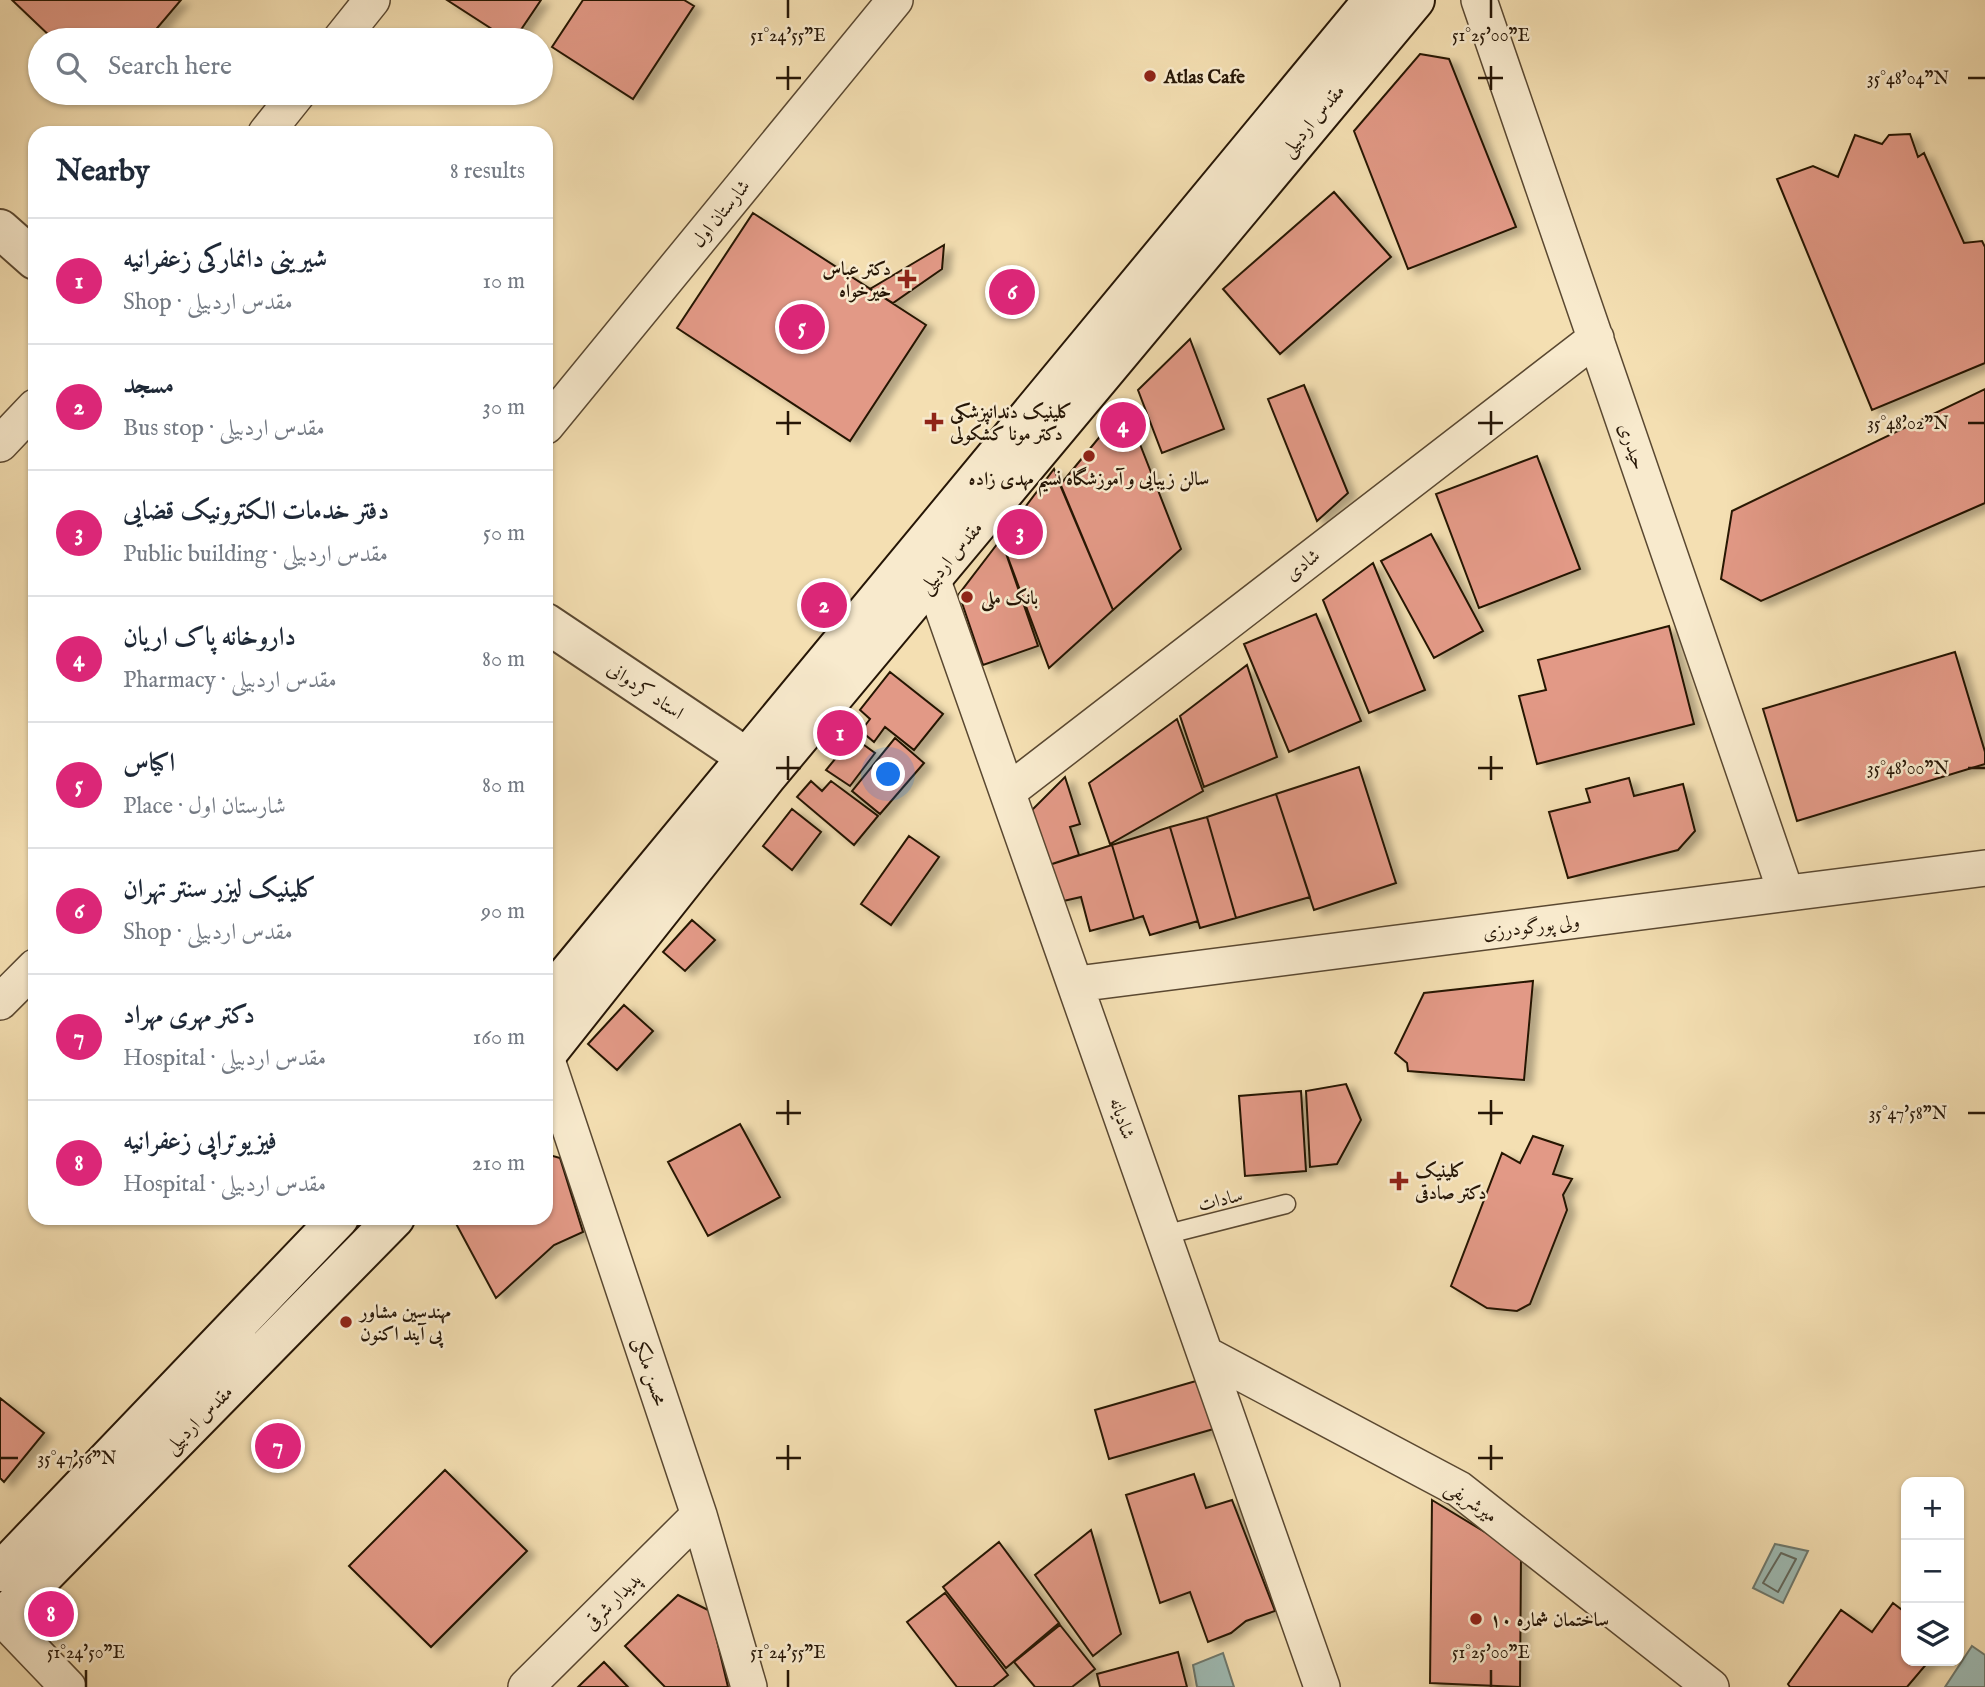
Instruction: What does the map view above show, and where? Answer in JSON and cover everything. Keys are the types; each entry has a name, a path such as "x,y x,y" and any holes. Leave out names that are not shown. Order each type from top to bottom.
{"main road":[{"name":"مقدس اردبیلی","path":"553,992 757,766 923,566 1373,0"},
{"name":"مقدس اردبیلی","path":"923,566 1415,0"},
{"path":"0,229 28,254"},
{"name":"استاد کردوانی","path":"553,628 757,766"},
{"name":"مقدس اردبیلی","path":"553,1046 757,766"},
{"name":"مقدس اردبیلی","path":"0,1572 332,1225"},
{"name":"مقدس اردبیلی","path":"1,1618 388,1225"}],"street":[{"path":"350,28 372,0"},
{"name":"شارستان اول","path":"553,417 895,0"},
{"name":"حیدری","path":"1479,0 1786,893"},
{"path":"272,126 288,105"},
{"name":"شادی","path":"1009,791 1596,338"},
{"path":"0,444 28,414"},
{"name":"شادیانه","path":"923,566 1009,791 1322,1687"},
{"name":"ولی پورگودرزی","path":"1077,984 1985,868"},
{"path":"0,1002 28,974"},
{"name":"محسن ملکی","path":"553,1077 699,1515 749,1687"},
{"name":"میرشریفی","path":"1207,1355 1459,1489 1711,1687"},
{"name":"پدیدار شرقی","path":"526,1687 699,1515"},
{"path":"1,1618 68,1687"}],"lane":[{"name":"سادات","path":"1164,1235 1286,1204"}],"water":[{"path":"1775,1544 1808,1551 1783,1603 1753,1588"},
{"path":"1972,1646 1985,1655 1985,1687 1945,1687 1959,1666 1964,1666 1964,1658"},
{"path":"1223,1653 1234,1687 1197,1687 1193,1665"}],"building":[{"path":"12,0 181,0 157,28 41,28"},
{"path":"447,0 541,0 522,28 490,28"},
{"path":"583,0 684,0 694,6 633,99 553,45"},
{"path":"1420,54 1449,59 1516,227 1408,269 1354,131"},
{"path":"1910,134 1918,157 1924,153 1964,243 1982,241 1985,247 1985,363 1872,410 1777,179 1813,166 1838,177 1855,135 1882,144 1889,135"},
{"path":"1334,192 1391,257 1280,354 1223,289"},
{"path":"753,213 926,325 850,441 677,328"},
{"name":"دکتر عباس خیرخواه","path":"944,245 942,269 893,303 870,289"},
{"path":"1190,339 1224,429 1162,453 1138,390"},
{"path":"1304,385 1348,493 1317,521 1268,399"},
{"path":"1985,389 1985,503 1761,601 1721,579 1732,511"},
{"path":"1125,406 1181,549 1113,610 1060,485"},
{"path":"1537,456 1580,569 1479,608 1436,494"},
{"path":"1054,469 1113,610 1049,668 1001,539"},
{"path":"1431,534 1483,631 1434,658 1381,561"},
{"path":"1001,539 1038,646 983,665 959,594"},
{"path":"1373,563 1425,690 1369,713 1323,600"},
{"path":"1316,614 1361,721 1289,752 1244,644"},
{"path":"1669,626 1694,724 1537,764 1519,696 1546,690 1538,660"},
{"path":"1955,652 1985,752 1985,764 1797,821 1763,709"},
{"path":"1247,665 1277,757 1204,787 1180,716"},
{"path":"890,672 943,714 914,750 885,727 874,742 861,731 870,719 860,710"},
{"path":"1177,719 1203,791 1110,844 1089,783"},
{"path":"853,737 875,753 850,786 826,770"},
{"path":"895,738 924,763 880,814 852,791"},
{"path":"1359,767 1396,883 1314,910 1276,794"},
{"path":"1065,777 1080,824 1070,827 1079,855 1049,865 1031,811"},
{"path":"1629,778 1634,796 1683,784 1695,831 1678,850 1568,878 1549,812 1590,802 1586,789"},
{"path":"811,781 822,791 831,781 878,816 854,845 797,797"},
{"path":"1276,794 1310,897 1236,918 1207,817"},
{"path":"792,809 821,832 792,870 763,846"},
{"path":"1207,817 1236,918 1200,928 1170,827"},
{"path":"1170,827 1198,921 1150,935 1143,916 1134,919 1112,845"},
{"path":"909,836 939,857 891,925 861,904"},
{"path":"1112,845 1134,919 1090,931 1081,897 1059,902 1049,865"},
{"path":"692,920 715,940 685,971 663,952"},
{"path":"1533,981 1524,1080 1408,1071 1407,1063 1395,1053 1424,993"},
{"path":"624,1005 653,1031 617,1070 588,1044"},
{"path":"1346,1084 1361,1120 1337,1164 1310,1167 1306,1091"},
{"path":"1301,1091 1306,1171 1245,1176 1239,1096"},
{"path":"740,1124 780,1197 708,1236 668,1162"},
{"path":"1533,1136 1563,1146 1553,1174 1572,1179 1563,1195 1567,1210 1530,1304 1517,1311 1487,1308 1451,1286 1502,1153 1520,1163"},
{"path":"553,1156 560,1158 583,1232 554,1245 496,1298 457,1225 553,1225"},
{"path":"1210,1377 1224,1426 1109,1459 1095,1410"},
{"path":"0,1398 44,1433 4,1482 0,1478"},
{"path":"445,1470 527,1551 431,1647 349,1566"},
{"path":"1194,1474 1206,1508 1232,1500 1275,1611 1246,1621 1231,1633 1208,1642 1190,1592 1160,1603 1126,1495"},
{"name":"ساختمان شماره ۱۰","path":"1432,1500 1521,1554 1520,1687 1430,1683"},
{"path":"1091,1530 1121,1634 1093,1656 1035,1575"},
{"path":"999,1542 1059,1623 1006,1668 943,1587"},
{"path":"945,1593 1008,1675 993,1687 957,1687 907,1622"},
{"path":"678,1595 710,1611 728,1687 665,1687 625,1646"},
{"path":"1893,1603 1901,1609 1901,1666 1925,1666 1907,1687 1790,1687 1788,1684 1841,1610 1872,1632"},
{"path":"1060,1625 1095,1669 1072,1687 1035,1687 1014,1662"},
{"path":"1178,1652 1187,1687 1100,1687 1097,1674"},
{"path":"604,1662 628,1687 578,1687"}],"place":[{"name":"Atlas Cafe","path":"1150,76"},
{"name":"دکتر عباس خیرخواه","path":"907,279"},
{"name":"کلینیک لیزر سنتر تهران","path":"1012,292"},
{"name":"اکیاس","path":"802,327"},
{"name":"کلینیک دندانپزشکی دکتر مونا کشکولی","path":"934,422"},
{"name":"داروخانه پاک اریان","path":"1123,425"},
{"name":"سالن زیبایی و آموزشگاه نسیم مهدی زاده","path":"1089,456"},
{"name":"دفتر خدمات الکترونیک قضایی","path":"1020,532"},
{"name":"بانک ملی","path":"967,597"},
{"name":"مسجد","path":"824,605"},
{"name":"شیرینی دانمارکی زعفرانیه","path":"840,733"},
{"name":"کلینیک دکتر صادقی","path":"1399,1181"},
{"name":"مهندسین مشاور پی آیند اکنون","path":"346,1322"},
{"name":"دکتر مهری مهراد","path":"278,1446"},
{"name":"فیزیوتراپی زعفرانیه","path":"51,1614"},
{"name":"ساختمان شماره ۱۰","path":"1476,1619"}]}
